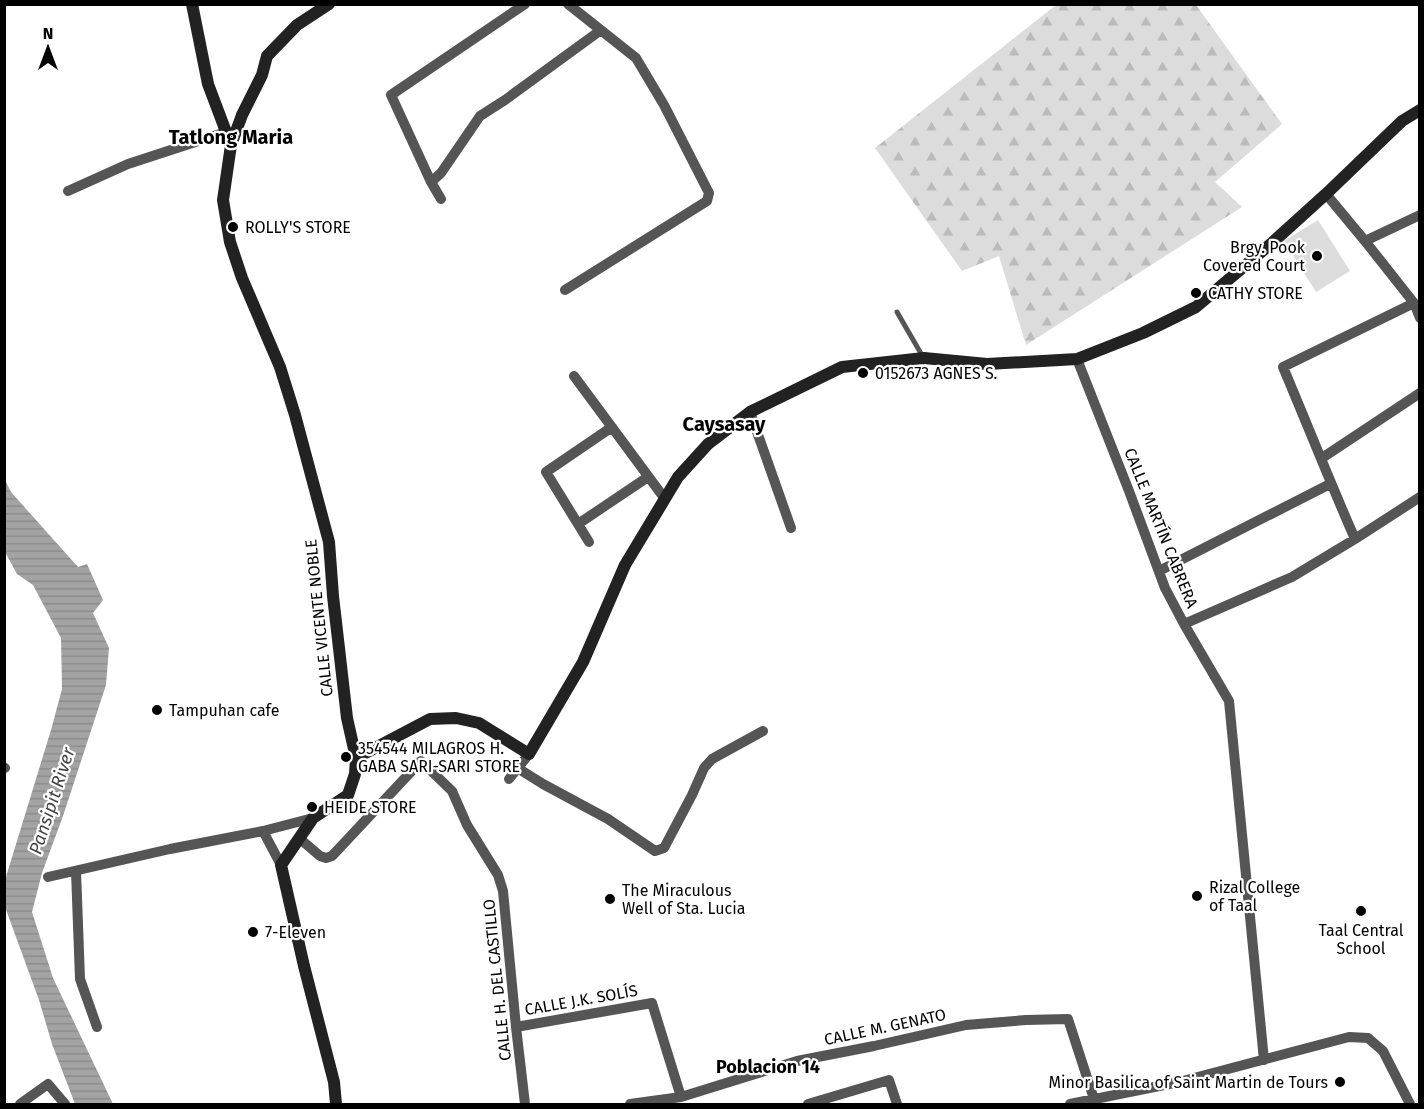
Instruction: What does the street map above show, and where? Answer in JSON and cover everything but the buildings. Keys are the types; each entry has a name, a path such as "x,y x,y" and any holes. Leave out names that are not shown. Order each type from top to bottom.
{"street":[{"name":"CALLE VICENTE NOBLE","path":"192,4 208,84 231,145 223,200 230,242 242,278 280,367 329,542 347,718 356,758 355,774 348,795 313,818 280,865"},
{"path":"231,145 242,115 262,75 267,56 297,25 328,4"},
{"path":"441,199 391,95 525,4"},
{"path":"566,290 708,201 709,193 664,105 636,57 568,4"},
{"path":"431,182 441,173 480,116 506,100 601,30"},
{"path":"509,779 529,754 583,662 625,565 678,477 708,444 750,412 842,367 924,358 987,364 1077,359 1143,333 1196,306 1326,194 1402,121 1419,110"},
{"path":"68,191 128,164 226,132"},
{"path":"1326,194 1414,303 1419,318"},
{"path":"1365,241 1419,215"},
{"path":"1355,539 1330,484 1322,458 1283,367 1414,303"},
{"name":"CALLE MARTÍN CABRERA","path":"1077,359 1130,491 1165,588 1229,701 1264,1060"},
{"path":"574,376 665,499"},
{"path":"1322,458 1419,393"},
{"path":"750,412 791,528"},
{"path":"589,542 546,472 612,427"},
{"path":"578,524 648,477"},
{"path":"1159,571 1330,484"},
{"path":"1184,624 1292,577 1419,497"},
{"path":"356,758 430,719 456,718 479,723 529,754"},
{"path":"519,769 608,819 655,851 664,848 704,768 712,759 763,731"},
{"name":"CALLE H. DEL CASTILLO","path":"299,838 320,856 326,858 332,856 421,761 452,791 467,825 498,875 503,891 525,1104"},
{"path":"48,877 170,849 263,831 313,818"},
{"path":"263,831 280,865 334,1082 336,1104"},
{"path":"76,871 80,979 97,1027"},
{"name":"CALLE J.K. SOLÍS","path":"516,1027 652,1003 681,1097"},
{"name":"CALLE M. GENATO","path":"630,1104 681,1097 797,1061 874,1046 966,1024 1068,1019 1094,1099"},
{"path":"1070,1104 1179,1082 1349,1037 1368,1038 1383,1051 1410,1104"},
{"path":"808,1104 889,1080 897,1104"},
{"path":"20,1104 48,1084 65,1104"}],"lane":[{"path":"897,312 924,358"}],"green space":[{"path":"1056,5 1196,5 1282,124 1215,182 1242,207 1026,345 999,256 962,271 875,148"},
{"name":"Brgy. Pook Covered Court","path":"1318,220 1350,271 1316,292 1284,241"}],"water":[{"name":"Pansipit River","path":"5,480 11,492 78,567 87,564 103,600 93,613 109,648 106,685 42,873 32,912 53,978 113,1104 75,1104 5,907 5,880 62,689 61,638 33,585 17,574 5,552"}],"place":[{"name":"ROLLY'S STORE","path":"233,227"},
{"name":"Brgy. Pook Covered Court","path":"1317,256"},
{"name":"CATHY STORE","path":"1196,293"},
{"name":"0152673 AGNES S.","path":"863,373"},
{"name":"Tampuhan cafe","path":"157,710"},
{"name":"354544 MILAGROS H. GABA SARI-SARI STORE","path":"346,757"},
{"name":"HEIDE STORE","path":"312,807"},
{"name":"Rizal College of Taal","path":"1197,896"},
{"name":"The Miraculous Well of Sta. Lucia","path":"610,899"},
{"name":"Taal Central School","path":"1361,911"},
{"name":"7-Eleven","path":"253,932"},
{"name":"Minor Basilica of Saint Martin de Tours","path":"1340,1082"}],"district":[{"name":"Tatlong Maria","path":"231,137"},
{"name":"Caysasay","path":"724,424"},
{"name":"Poblacion 14","path":"768,1067"}]}
